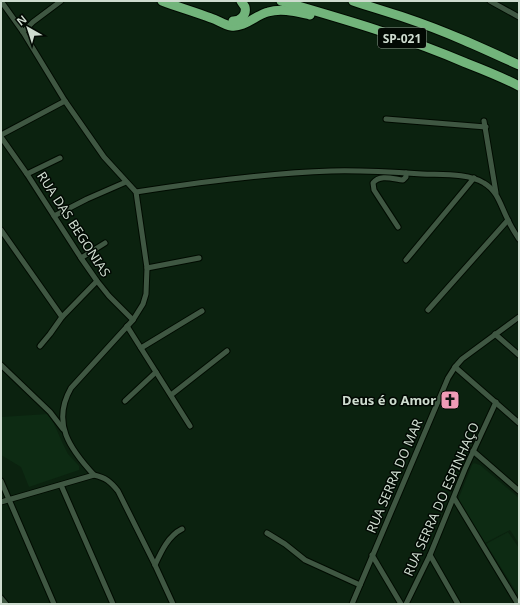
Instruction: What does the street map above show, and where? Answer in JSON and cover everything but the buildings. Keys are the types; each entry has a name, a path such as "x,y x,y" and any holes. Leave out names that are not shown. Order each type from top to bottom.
{"highway":[{"path":"162,1 214,19 222,24 232,26 240,25 258,15 277,10 322,17 334,16"},
{"path":"214,19 236,21 242,18 245,12 245,6 241,1"},
{"name":"SP-021","path":"281,1 376,29 436,50 519,86"},
{"name":"SP-021","path":"353,1 433,28 484,49 519,66"}],"street":[{"path":"490,1 519,17"},
{"path":"2,2 23,32 65,101 104,157 136,192 147,268 146,294 143,304 133,320 69,392 63,407 64,430"},
{"path":"23,32 33,22 61,2"},
{"path":"1,136 65,101"},
{"path":"386,119 485,124 496,194 519,239"},
{"name":"RUA DAS BEGONIAS","path":"1,136 97,281 109,296 133,320"},
{"path":"27,174 60,158"},
{"path":"136,192 191,183 282,173 376,171 465,176 482,181 496,194"},
{"path":"398,227 374,190 373,183 380,178 403,180 406,177 406,173"},
{"path":"406,260 474,178"},
{"path":"54,216 126,182"},
{"path":"428,310 508,220"},
{"path":"1,230 62,317"},
{"path":"81,258 105,243"},
{"path":"147,268 199,258"},
{"path":"40,346 62,317 97,281"},
{"path":"141,348 202,311"},
{"name":"RUA SERRA DO MAR","path":"352,604 448,378 462,359 519,317"},
{"path":"127,326 172,395 190,426"},
{"path":"495,334 519,355"},
{"path":"172,395 227,351"},
{"path":"1,365 50,412 64,430 72,449 94,475"},
{"path":"455,367 519,423"},
{"path":"125,401 156,372"},
{"name":"RUA SERRA DO ESPINHAÇO","path":"406,604 430,555 473,451 496,402"},
{"path":"473,451 519,491"},
{"path":"1,502 9,501 94,475 103,477 118,491 173,604"},
{"path":"1,481 54,604"},
{"path":"61,485 113,604"},
{"path":"454,498 518,604"},
{"path":"155,565 162,550 170,539 176,532 182,529"},
{"path":"267,533 286,544 305,560 360,584"},
{"path":"372,555 401,604"},
{"path":"430,555 458,604"},
{"path":"1,598 6,604"}],"shaded area":[{"path":"48,414 68,454 79,466 79,470 29,487 21,467 1,455 1,417"},
{"path":"474,463 480,465 519,498 519,544 510,530 485,543 458,500"},
{"path":"508,532 519,548 519,596 486,544"}],"place":[{"name":"Deus é o Amor","path":"450,400"}]}
